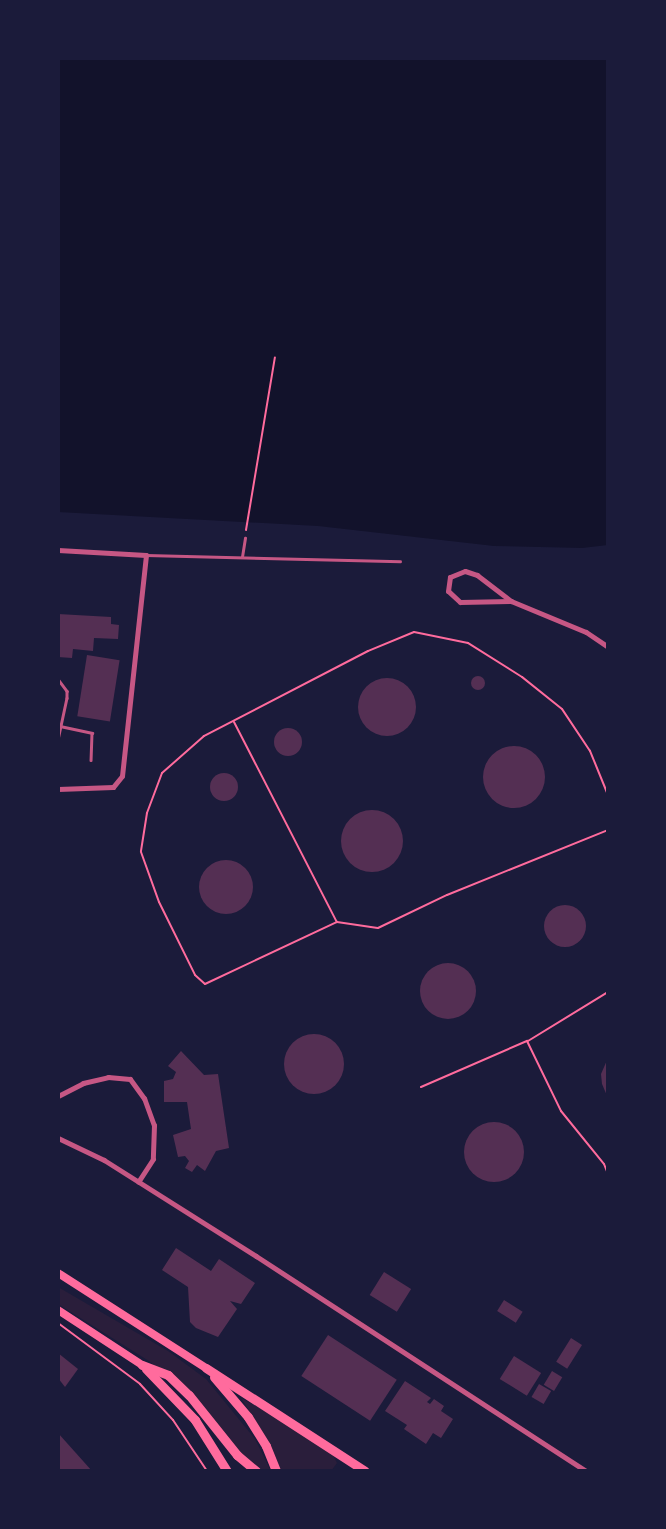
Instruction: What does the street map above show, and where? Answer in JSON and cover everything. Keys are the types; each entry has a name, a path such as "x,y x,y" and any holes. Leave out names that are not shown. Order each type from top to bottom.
{"main road":[{"path":"58,1273 365,1471"},
{"path":"58,1310 142,1365 166,1387 195,1420 227,1471"},
{"path":"142,1365 168,1375 189,1395 237,1455 256,1471"},
{"path":"206,1368 248,1417 266,1446 276,1471"}],"street":[{"path":"58,551 146,555 122,776 113,788 58,789"},
{"path":"511,601 460,601 448,592 450,577 465,571 477,575 511,601 586,632 608,647"},
{"path":"58,1096 83,1083 108,1077 130,1079 144,1098 154,1125 153,1159 138,1182"},
{"path":"58,1138 138,1182 586,1471"}],"lane":[{"path":"242,557 244,538"},
{"path":"146,555 400,561"},
{"path":"58,679 67,691 58,740"},
{"path":"60,726 92,733 91,760"}],"path":[{"path":"244,538 275,357"},
{"path":"608,795 590,751 562,709 522,677 468,642 414,632 368,651 204,736 162,773 147,813 141,852 159,902 194,975 205,984 337,922 378,928 447,895 608,830"},
{"path":"233,721 337,922"},
{"path":"421,1087 527,1041 608,992"},
{"path":"527,1041 561,1111 604,1164 608,1174"},
{"path":"58,1323 140,1384 173,1420 207,1471"}],"shaded area":[{"path":"58,58 608,58 608,545 582,548 494,546 318,526 58,512"},
{"path":"58,1287 168,1351 206,1379 255,1439 270,1469 261,1469 246,1459 183,1389 149,1361 58,1304"},
{"path":"241,1398 277,1417 333,1455 337,1463 331,1471 281,1471 271,1445"}],"building":[{"path":"58,614 111,617 111,624 119,625 118,639 94,638 93,651 73,649 72,658 58,657"},
{"path":"87,655 120,660 110,721 77,716"},
{"path":"478,676 483,678 483,688 478,690 473,688 471,683 473,678"},
{"path":"381,678 393,678 408,686 416,701 416,713 408,728 393,736 381,736 366,728 358,713 358,701 366,686"},
{"path":"288,728 298,732 302,742 298,752 288,756 278,752 274,742 278,732"},
{"path":"514,746 526,748 536,755 543,765 543,789 536,799 526,806 514,808 502,806 492,799 485,789 483,777 485,765 492,755 502,748"},
{"path":"224,773 234,777 238,787 234,797 224,801 214,797 210,787 214,777"},
{"path":"366,810 378,810 394,819 401,829 401,853 394,863 378,872 366,872 355,867 346,858 341,847 341,835 346,824 355,815"},
{"path":"226,860 245,868 253,887 245,906 226,914 207,906 199,887 207,868"},
{"path":"565,905 580,911 586,926 580,941 565,947 550,941 544,926 550,911"},
{"path":"443,963 453,963 468,971 474,980 474,1002 468,1011 453,1019 443,1019 425,1007 420,996 420,986 432,968"},
{"path":"308,1034 320,1034 339,1047 344,1064 342,1076 331,1089 320,1094 308,1094 289,1081 284,1070 284,1058 297,1039"},
{"path":"181,1051 204,1075 218,1074 229,1148 216,1151 205,1171 197,1165 192,1172 185,1168 189,1161 185,1156 178,1157 173,1135 191,1129 187,1102 164,1102 164,1081 173,1079 176,1072 168,1066"},
{"path":"608,1058 608,1098 601,1074"},
{"path":"488,1122 500,1122 519,1135 524,1152 522,1164 511,1177 500,1182 488,1182 469,1169 464,1158 464,1146 477,1127"},
{"path":"176,1248 211,1271 219,1259 255,1283 241,1304 230,1301 237,1309 218,1337 196,1328 190,1322 188,1287 162,1270"},
{"path":"384,1272 411,1289 397,1312 370,1295"},
{"path":"504,1300 523,1312 516,1323 497,1311"},
{"path":"328,1335 397,1380 370,1421 301,1376"},
{"path":"571,1338 582,1345 567,1369 556,1362"},
{"path":"58,1353 78,1369 65,1387 58,1378"},
{"path":"514,1356 541,1373 527,1396 500,1379"},
{"path":"552,1371 562,1377 554,1391 544,1385"},
{"path":"405,1381 431,1398 427,1402 430,1404 434,1399 444,1406 441,1411 453,1419 441,1438 433,1433 426,1444 404,1429 407,1425 385,1411"},
{"path":"539,1384 551,1391 544,1404 532,1397"},
{"path":"58,1433 92,1471 58,1471"}]}
